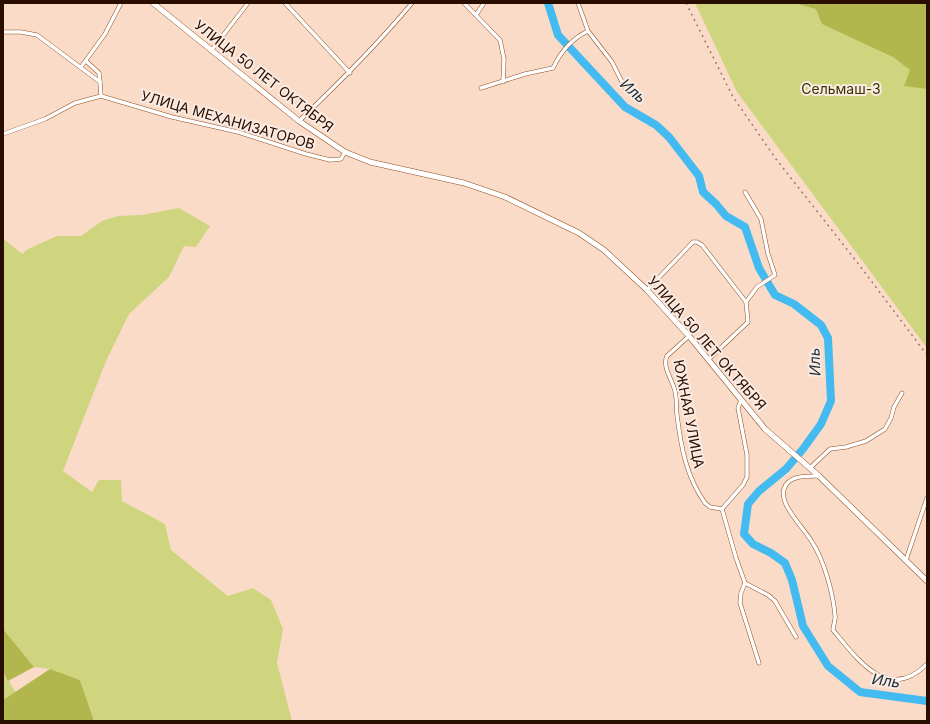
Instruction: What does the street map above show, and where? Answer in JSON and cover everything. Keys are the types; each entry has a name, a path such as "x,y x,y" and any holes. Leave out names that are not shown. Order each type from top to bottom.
{"street":[{"path":"80,67 105,34 121,3"},
{"name":"УЛИЦА 50 ЛЕТ ОКТЯБРЯ","path":"154,3 298,121 345,152 370,162 464,184 504,197 579,232 604,250 647,290 689,336 765,429 819,476 927,581"},
{"path":"211,51 248,3"},
{"path":"285,3 350,73"},
{"path":"298,121 350,73 383,38 412,3"},
{"path":"464,3 500,40 504,59 503,82"},
{"path":"476,15 484,3"},
{"path":"578,3 588,30 612,62 625,88"},
{"path":"481,88 525,74 553,68 561,52 577,36 588,30"},
{"path":"4,32 21,32 37,35 100,82"},
{"path":"3,134 45,119 75,103 101,96 99,73 86,61"},
{"name":"УЛИЦА МЕХАНИЗАТОРОВ","path":"101,96 172,117 238,132 306,154 330,160 341,158 345,152"},
{"path":"745,192 761,219 768,254 775,275 757,287 746,302"},
{"path":"647,290 688,246 693,242 697,242 702,245 746,302 748,322 710,360"},
{"name":"ЮЖНАЯ УЛИЦА","path":"689,336 667,356 665,366 672,378 675,392 681,444 686,466 705,503 722,509"},
{"path":"808,466 830,449 846,447 866,440 885,429 891,418 894,407 902,393"},
{"path":"741,400 738,408 746,450 747,477 722,509 736,558 746,583 768,595 775,601 796,637"},
{"path":"819,476 797,477 790,480 784,487 783,496 795,520 812,542 825,572 836,617 833,630 871,672 885,679 902,678 917,674 927,664"},
{"path":"906,560 927,498"},
{"path":"746,583 741,592 740,603 760,663"}],"green space":[{"name":"Сельмаш-3","path":"695,3 890,3 927,18 927,348 737,92"},
{"path":"795,3 927,3 927,89 904,86 910,70 893,57 822,24 816,9"},
{"path":"179,208 210,226 196,247 184,246 169,277 129,314 106,361 63,471 92,492 99,480 121,480 122,501 165,524 171,550 228,596 253,588 271,600 283,629 277,663 292,721 94,721 80,680 50,669 34,667 3,629 3,240 4,239 22,254 28,249 57,236 81,236 102,221 118,216 142,215"},
{"path":"3,629 34,667 8,681 3,671"},
{"path":"50,669 80,680 94,721 3,721 3,700"},
{"path":"3,671 16,693 3,700"}],"waterway":[{"name":"Иль","path":"548,3 558,35 625,107 656,125 669,137 699,176 703,192 726,216 745,227 759,268 775,295 794,304 821,325 828,338 831,401 821,424 803,449 786,469 759,491 748,504 744,534 753,544 771,553 785,563 792,580 803,626 828,666 860,692 927,701"}],"railway":[{"path":"686,3 733,97 776,159 860,266 927,355"}]}
